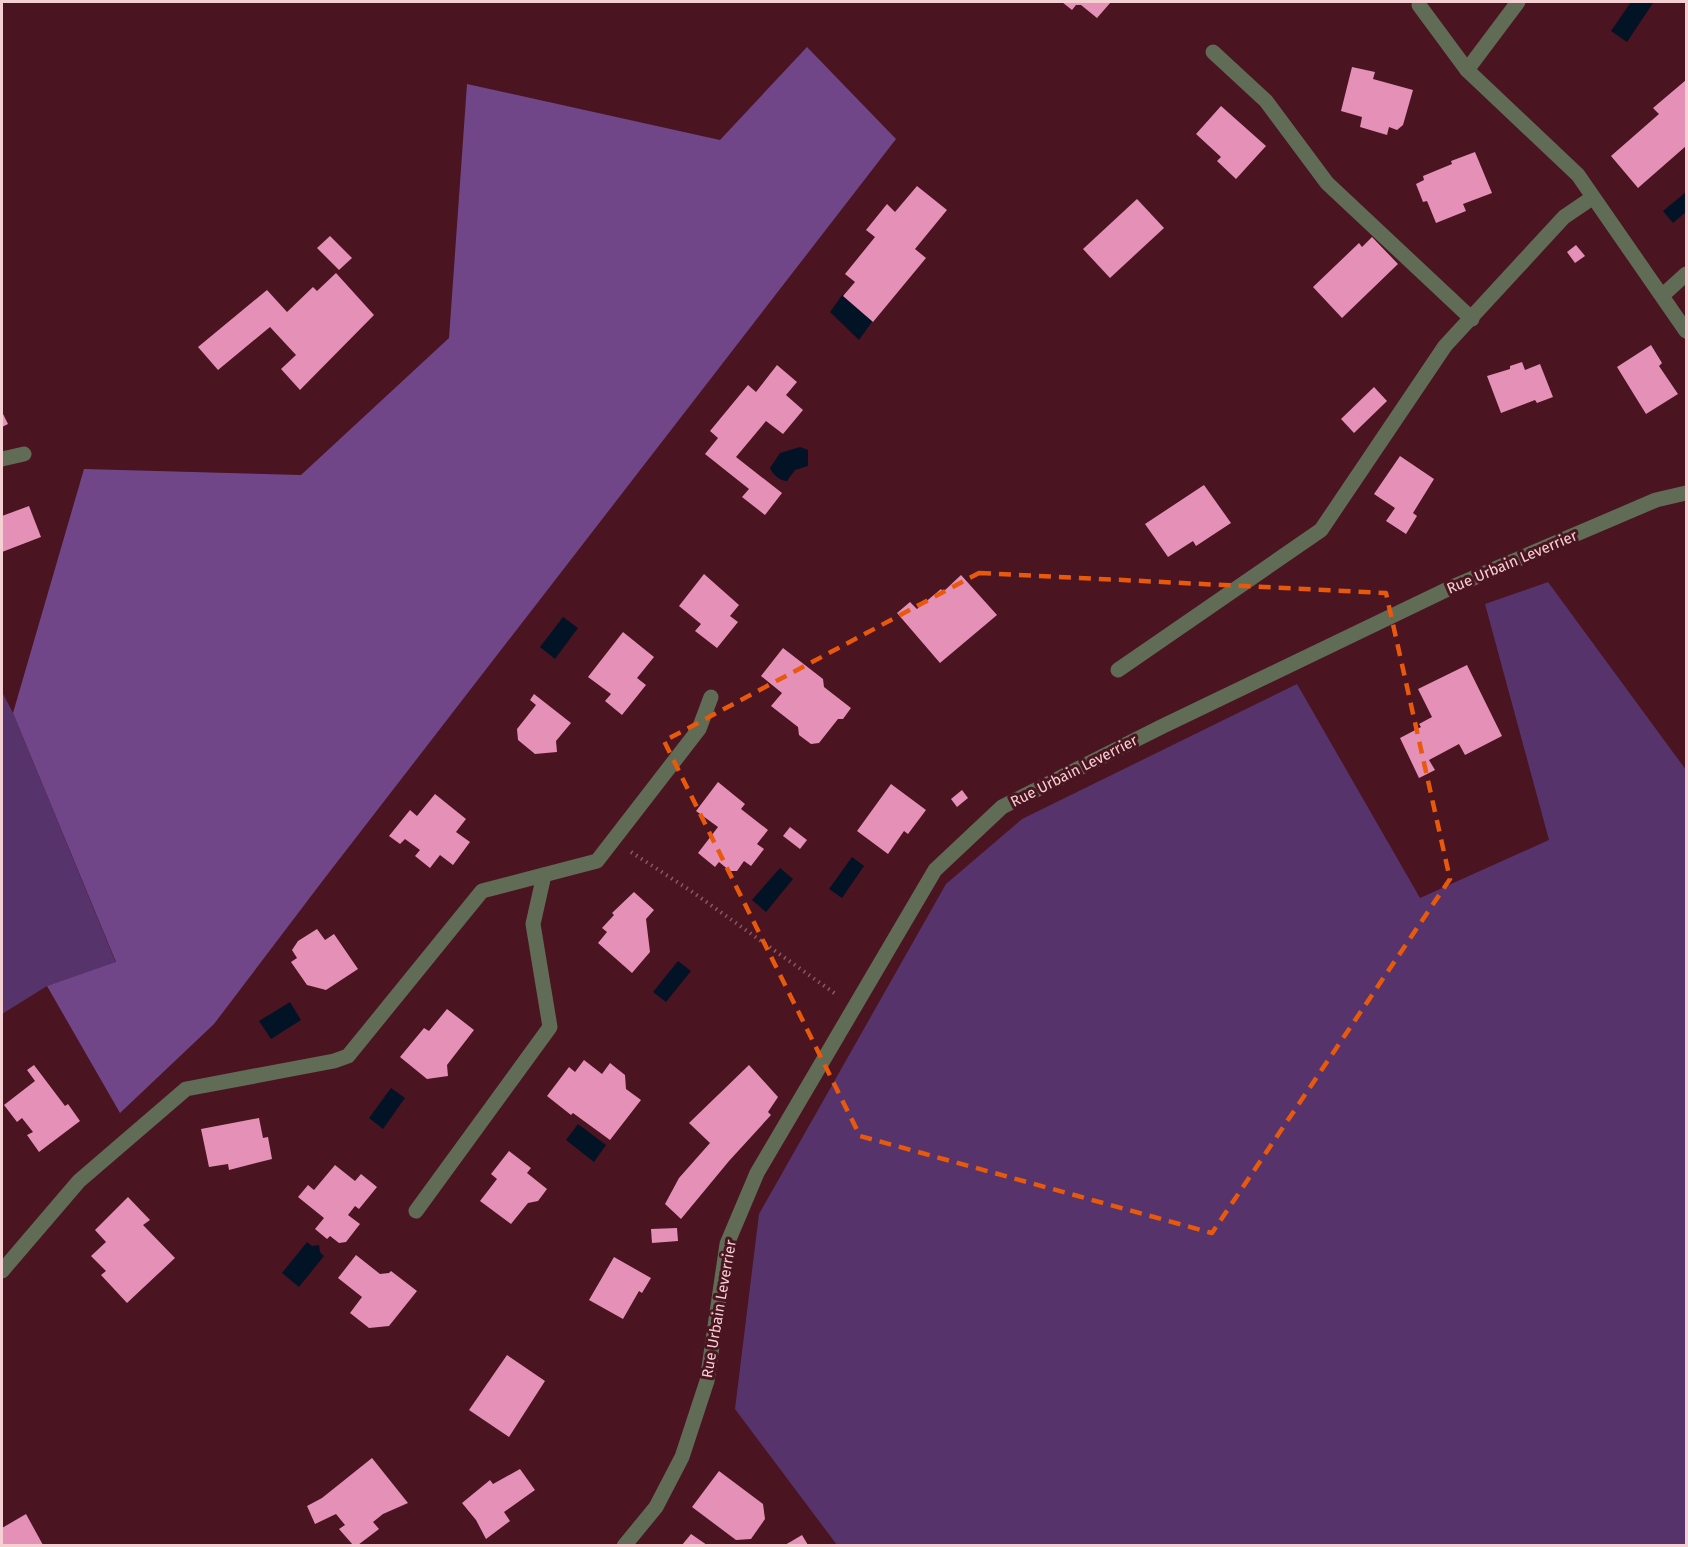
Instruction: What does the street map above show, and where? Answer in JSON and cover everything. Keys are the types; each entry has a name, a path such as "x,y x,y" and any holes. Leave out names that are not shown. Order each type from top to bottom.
{"street":[{"path":"1467,70 1518,2"},
{"path":"1419,5 1467,70 1578,175 1686,331"},
{"path":"1213,52 1266,101 1327,183 1472,319"},
{"path":"1119,670 1321,530 1445,346 1564,217 1592,198"},
{"path":"1663,295 1686,274"},
{"path":"2,459 24,454"},
{"name":"Rue Urbain Leverrier","path":"624,1545 656,1507 682,1457 707,1381 728,1244 757,1173 935,870 1002,807 1161,727 1450,588 1656,500 1686,494"},
{"path":"2,1270 79,1181 186,1089 334,1061 348,1056 482,891 597,861 699,729 711,697"},
{"path":"416,1211 550,1027 533,924 544,875"}],"path":[{"path":"613,840 691,891 854,1007"}],"highlighted area":[{"path":"979,573 1386,593 1450,879 1212,1233 860,1136 664,741"}],"shaded area":[{"path":"807,47 896,139 214,1024 120,1113 47,986 116,962 13,713 84,469 301,475 449,338 467,84 720,140"},
{"path":"1548,582 1686,770 1686,1545 837,1545 735,1409 759,1214 946,884 1022,819 1297,684 1420,898 1549,840 1485,604"},
{"path":"2,692 13,713 116,963 47,986 2,1014"}],"water":[{"path":"1631,2 1653,3 1627,42 1611,31"},
{"path":"1686,192 1686,212 1673,223 1663,211"},
{"path":"843,294 874,319 859,340 830,312"},
{"path":"800,447 808,450 808,466 795,470 787,481 777,477 770,468 780,453"},
{"path":"563,617 578,628 555,659 540,647"},
{"path":"852,857 864,866 842,898 829,889"},
{"path":"780,868 793,879 766,912 752,900"},
{"path":"678,961 691,971 666,1002 653,992"},
{"path":"290,1002 301,1020 271,1039 259,1021"},
{"path":"391,1088 405,1098 383,1129 369,1118"},
{"path":"578,1124 606,1145 594,1162 566,1140"},
{"path":"307,1242 312,1246 319,1245 320,1252 324,1256 299,1287 282,1273"}],"building":[{"path":"1062,2 1111,2 1097,18 1081,5 1076,5 1072,10"},
{"path":"1352,67 1375,72 1373,79 1413,90 1403,125 1397,130 1389,127 1387,135 1360,127 1362,117 1341,111"},
{"path":"1686,80 1686,146 1638,188 1611,156 1659,114 1653,108"},
{"path":"1221,106 1266,146 1236,179 1217,161 1221,157 1196,134"},
{"path":"1475,152 1492,193 1463,204 1466,211 1436,223 1427,201 1423,202 1416,184 1424,180 1423,176 1452,164 1451,161"},
{"path":"917,186 947,210 915,249 926,258 873,322 843,296 855,282 845,274 875,237 866,230 887,204 895,212"},
{"path":"1137,199 1164,228 1110,278 1083,249"},
{"path":"330,236 352,258 339,270 317,248"},
{"path":"1372,237 1398,264 1342,318 1313,287 1359,243 1362,247"},
{"path":"1576,245 1585,256 1575,263 1567,252"},
{"path":"336,273 374,315 300,390 281,369 296,355 270,327 218,370 198,347 267,290 287,312 313,287 317,291"},
{"path":"1651,345 1662,363 1659,366 1678,394 1646,414 1617,367"},
{"path":"1522,362 1525,370 1540,364 1553,397 1537,403 1535,400 1501,413 1487,376 1510,369 1510,366"},
{"path":"777,365 797,382 786,395 803,410 783,434 766,421 736,457 782,493 765,515 742,497 749,489 705,454 718,438 710,431 748,385 756,392"},
{"path":"1374,387 1387,401 1354,433 1341,419"},
{"path":"2,412 8,424 2,427"},
{"path":"1400,456 1434,479 1413,513 1417,516 1406,534 1386,521 1395,508 1374,494"},
{"path":"1204,485 1231,523 1196,546 1193,541 1168,557 1145,524"},
{"path":"29,506 41,537 2,552 2,516"},
{"path":"704,574 739,605 730,616 738,622 717,648 695,631 701,624 679,606"},
{"path":"961,575 997,615 940,663 897,613 910,602 917,609 941,589 943,592"},
{"path":"623,632 654,657 637,678 646,685 622,715 605,701 611,694 588,677"},
{"path":"783,648 823,679 824,687 851,708 843,719 838,719 819,743 811,744 799,735 798,727 771,706 782,693 761,676"},
{"path":"1467,665 1502,736 1465,755 1459,744 1429,760 1435,770 1419,778 1400,738 1421,727 1419,724 1432,717 1418,689"},
{"path":"534,694 571,723 556,741 557,752 535,754 518,740 517,729 536,705 530,700"},
{"path":"718,782 745,804 741,809 768,830 757,844 764,849 751,866 744,861 737,871 730,871 719,862 715,867 698,853 718,827 696,811"},
{"path":"891,784 926,810 908,834 904,831 888,854 857,831"},
{"path":"962,790 968,798 957,807 951,799"},
{"path":"435,794 466,819 456,832 470,842 453,865 440,855 430,868 415,856 420,850 405,839 400,844 389,836 410,810 417,816"},
{"path":"790,827 807,840 800,849 783,836"},
{"path":"634,892 654,910 646,919 650,952 632,973 598,943 607,932 602,928 614,915 612,913"},
{"path":"317,929 325,940 334,934 358,969 326,990 307,985 291,962 297,958 292,950 298,941"},
{"path":"447,1009 474,1030 447,1065 448,1076 427,1079 400,1057 424,1028 429,1031"},
{"path":"584,1060 602,1074 610,1063 625,1075 626,1089 641,1100 610,1140 573,1113 571,1115 547,1096 569,1067 575,1072"},
{"path":"34,1065 65,1106 68,1104 80,1121 39,1152 27,1135 33,1132 22,1118 17,1122 4,1105 35,1081 27,1070"},
{"path":"749,1065 778,1097 768,1112 771,1115 681,1219 665,1204 679,1178 710,1143 689,1123"},
{"path":"259,1118 263,1138 268,1137 272,1159 229,1170 228,1164 209,1167 201,1129"},
{"path":"509,1151 531,1168 527,1173 547,1189 538,1201 528,1203 511,1224 480,1201 497,1179 491,1174"},
{"path":"335,1165 355,1181 361,1174 377,1187 359,1209 355,1206 348,1215 360,1224 346,1242 339,1243 330,1236 327,1239 315,1229 324,1218 298,1197 308,1185 314,1190"},
{"path":"128,1197 150,1220 143,1225 175,1258 127,1303 101,1275 106,1271 91,1256 106,1242 95,1230"},
{"path":"677,1228 678,1241 652,1243 651,1229"},
{"path":"356,1255 380,1274 391,1271 417,1291 389,1326 369,1328 350,1313 362,1297 338,1278"},
{"path":"614,1257 651,1278 642,1293 639,1291 623,1319 589,1300"},
{"path":"507,1355 545,1381 509,1437 469,1410"},
{"path":"372,1458 408,1503 383,1514 373,1522 379,1529 358,1545 353,1545 339,1529 345,1525 336,1514 315,1524 307,1506 322,1498"},
{"path":"520,1469 535,1490 504,1512 510,1521 486,1539 476,1520 462,1503 490,1480 493,1484"},
{"path":"719,1471 763,1504 765,1519 751,1539 736,1540 692,1507"},
{"path":"26,1514 43,1545 2,1545 2,1528"},
{"path":"691,1534 707,1545 682,1545"},
{"path":"802,1535 808,1545 785,1545"}]}
